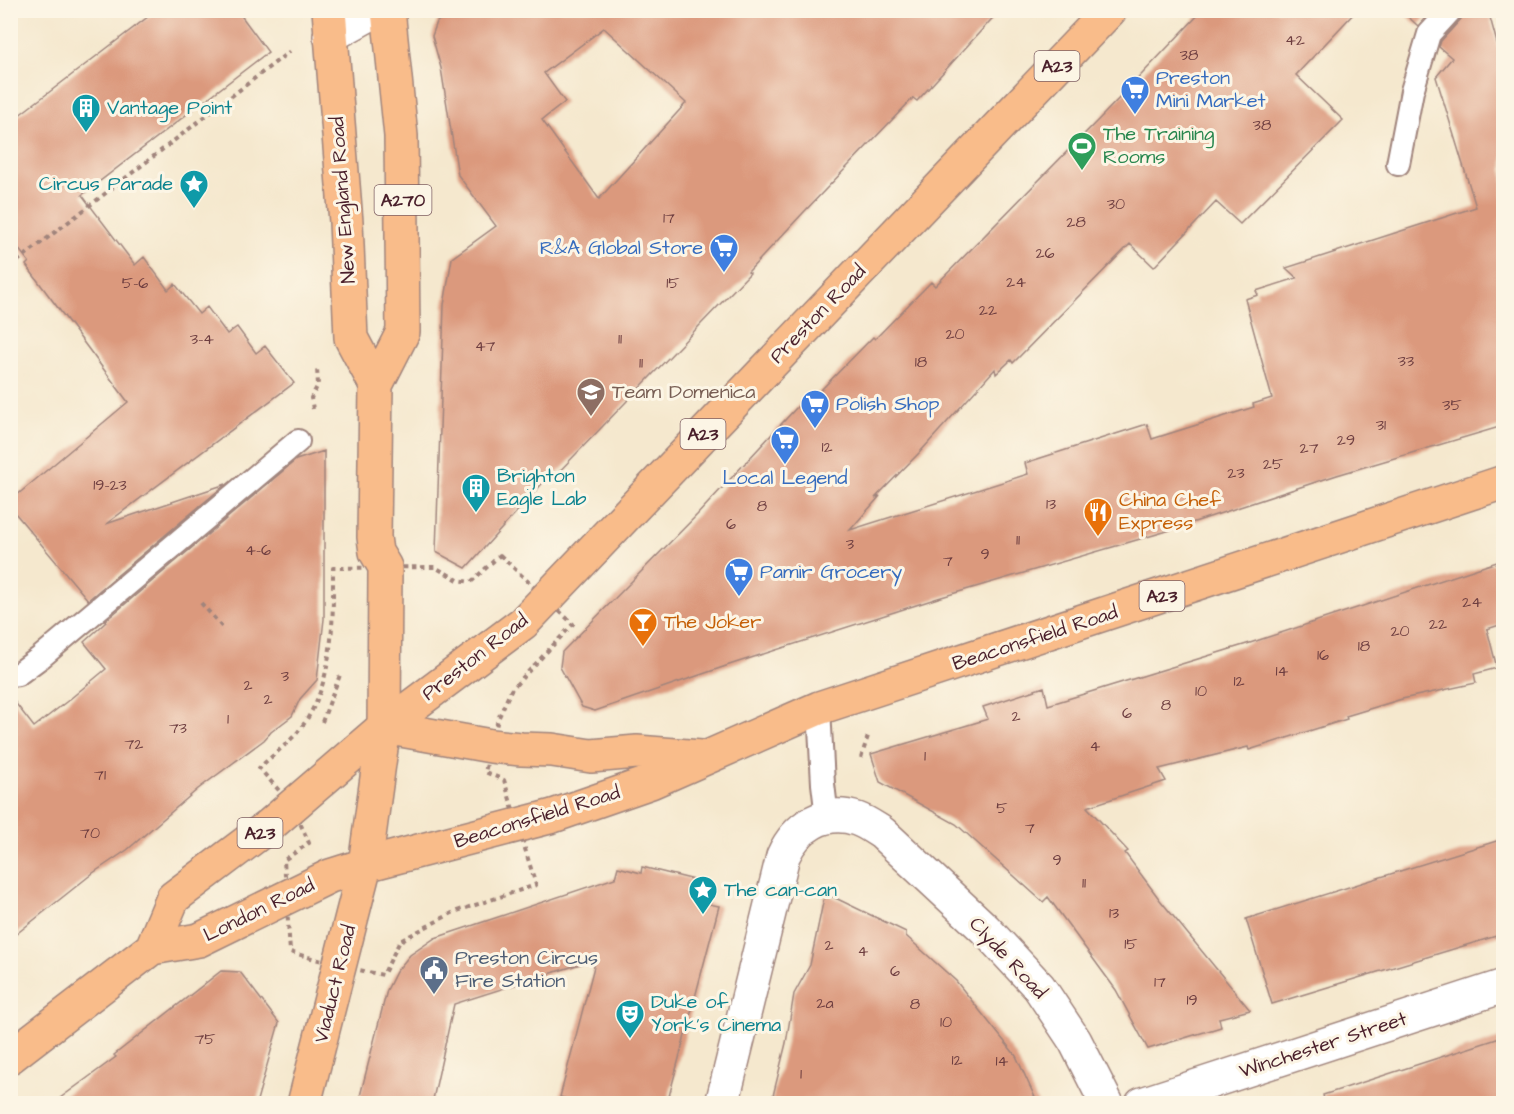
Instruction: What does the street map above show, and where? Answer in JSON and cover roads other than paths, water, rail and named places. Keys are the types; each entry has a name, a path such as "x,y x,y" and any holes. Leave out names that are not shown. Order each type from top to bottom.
{"main road":[{"name":"New England Road","path":"384,727 385,567 376,552 375,537 376,385 403,332 401,136 388,10"},
{"name":"Preston Road","path":"384,727 523,623 1110,10"},
{"name":"New England Road","path":"329,23 346,222 351,338 376,385"},
{"name":"Beaconsfield Road","path":"365,864 553,816 651,782 819,708 1503,482"},
{"name":"Beaconsfield Road","path":"384,727 492,746 552,750 591,756 637,752 706,758"},
{"name":"London Road","path":"152,948 173,898 270,825 384,727"},
{"name":"Viaduct Road","path":"304,1104 365,864 384,727"},
{"name":"London Road","path":"10,1057 152,948 199,940 330,876 365,864"}],"street":[{"path":"329,23 376,10"},
{"path":"722,1104 783,856 788,844 798,832 809,824 836,817"},
{"name":"Clyde Road","path":"836,817 866,823 882,833 985,929 1039,987 1075,1041 1107,1104"},
{"name":"Winchester Street","path":"1142,1104 1503,986"}],"lane":[{"path":"1398,164 1412,91 1429,34 1451,10"},
{"path":"10,675 18,674 41,657 298,441"},
{"path":"819,708 823,784 836,817"}],"place":[{"name":"Preston Mini Market","path":"1135,116"},
{"name":"Vantage Point","path":"86,134"},
{"name":"The Training Rooms","path":"1082,172"},
{"name":"Circus Parade","path":"194,210"},
{"name":"R&A Global Store","path":"724,274"},
{"name":"Team Domenica","path":"591,418"},
{"name":"Polish Shop","path":"815,430"},
{"name":"Local Legend","path":"785,466"},
{"name":"Brighton Eagle Lab","path":"476,514"},
{"name":"China Chef Express","path":"1098,538"},
{"name":"Pamir Grocery","path":"739,598"},
{"name":"The Joker","path":"643,648"},
{"name":"The can-can","path":"703,916"},
{"name":"Preston Circus Fire Station","path":"434,996"},
{"name":"Duke of York's Cinema","path":"630,1040"}]}
